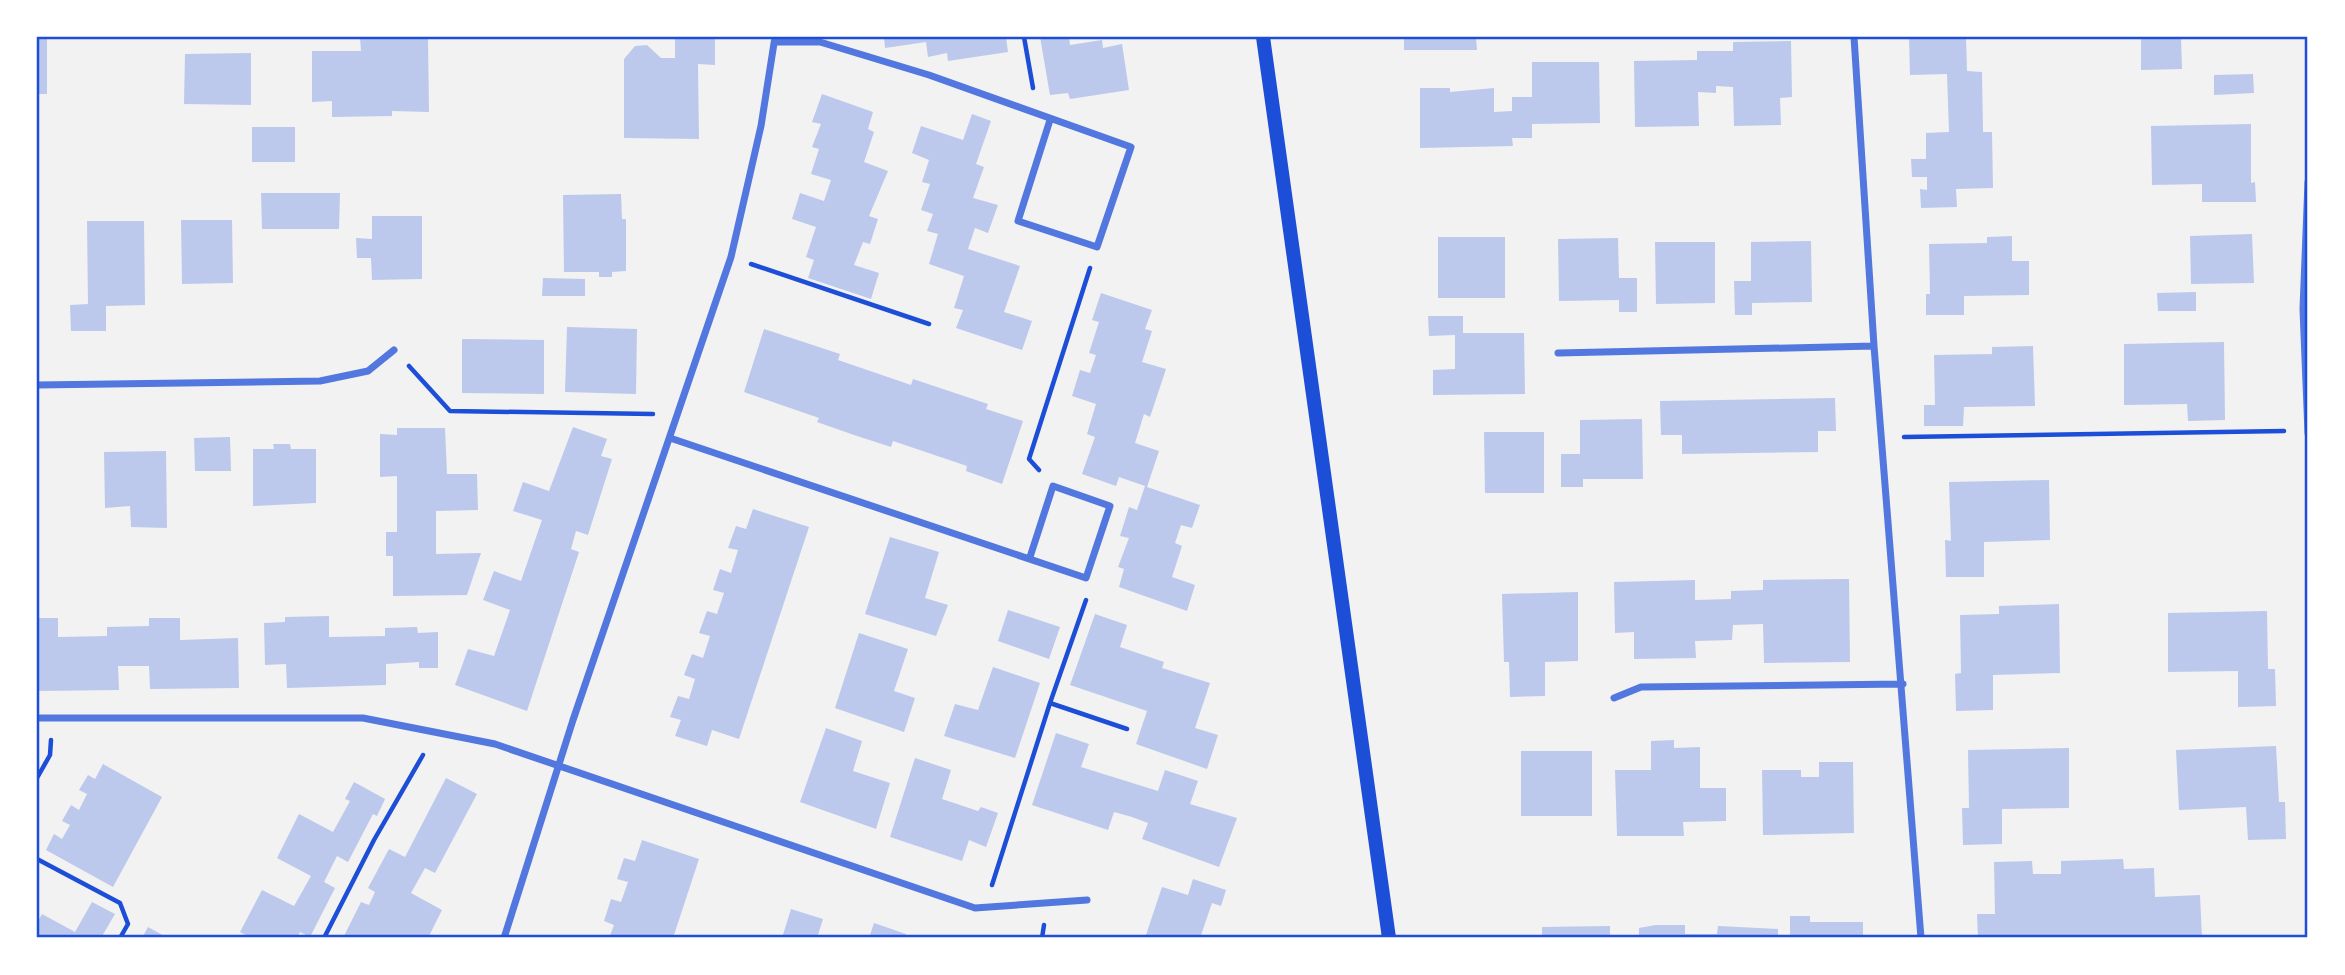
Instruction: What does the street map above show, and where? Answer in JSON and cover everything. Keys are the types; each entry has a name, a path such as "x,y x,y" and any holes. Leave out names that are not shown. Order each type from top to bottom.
{"main road":[{"path":"1263,37 1389,938"}],"street":[{"path":"1854,37 1874,346 1903,684 1921,938"},
{"path":"504,938 558,766 731,257 761,126 775,39 820,42 929,75 1025,112 1050,120 1131,147 1097,247 1018,220 1050,120"},
{"path":"2308,182 2303,309 2308,432"},
{"path":"1559,353 1874,346"},
{"path":"37,385 320,381 368,371 394,350"},
{"path":"670,438 1086,578 1110,506 1054,486 1030,557"},
{"path":"1614,698 1641,687 1903,684"},
{"path":"37,718 363,718 438,730 495,744 985,909 1087,900"}],"path":[{"path":"1024,37 1033,87 1025,112"},
{"path":"1054,486 1029,459 1097,247"},
{"path":"731,257 929,324"},
{"path":"394,350 450,411 647,412 676,421"},
{"path":"1883,438 2308,432"},
{"path":"985,909 1087,596 1086,578"},
{"path":"1050,703 1127,729"},
{"path":"37,778 50,755 52,718"},
{"path":"324,938 374,840 438,730"},
{"path":"37,859 120,903 128,925 120,938"}],"building":[{"path":"37,37 47,37 47,94 37,94"},
{"path":"675,37 715,37 715,65 698,64 699,139 624,138 624,59 635,46 647,45 661,58 675,58"},
{"path":"884,37 1006,37 1008,52 948,61 947,53 928,57 926,42 885,48"},
{"path":"1040,37 1069,37 1070,45 1102,40 1103,48 1122,44 1129,90 1070,99 1068,93 1050,95"},
{"path":"1404,37 1476,37 1477,50 1404,50"},
{"path":"1909,37 1966,37 1967,71 1982,72 1983,132 1992,132 1993,188 1956,189 1957,207 1921,208 1920,189 1927,190 1927,177 1912,177 1911,159 1926,159 1926,133 1949,132 1947,74 1910,75"},
{"path":"2141,37 2181,37 2182,69 2141,70"},
{"path":"360,38 428,38 429,112 392,111 392,116 332,117 332,101 312,102 312,51 361,51"},
{"path":"1791,41 1792,97 1780,98 1781,125 1734,126 1733,87 1716,86 1716,93 1698,92 1699,126 1635,127 1634,61 1697,60 1697,51 1733,51 1733,42"},
{"path":"251,53 251,105 184,104 185,54"},
{"path":"1532,62 1599,62 1600,123 1532,124 1532,138 1512,138 1513,146 1420,148 1420,88 1450,88 1450,92 1494,88 1494,112 1512,111 1512,97 1532,97"},
{"path":"2253,74 2254,93 2214,95 2214,75"},
{"path":"822,94 873,112 868,129 874,132 864,162 888,171 869,216 878,219 870,244 863,242 854,265 879,273 871,299 808,278 814,260 806,257 816,227 792,219 800,193 824,201 831,180 811,174 819,149 812,147 821,124 812,122"},
{"path":"972,114 991,121 976,164 984,167 973,198 998,205 988,233 975,228 968,249 1020,266 1004,312 1032,321 1022,350 956,328 963,310 954,308 964,276 929,264 938,234 927,231 933,214 921,210 930,184 922,182 929,160 912,153 921,126 963,140"},
{"path":"2251,124 2251,183 2255,182 2256,202 2202,202 2202,184 2152,185 2151,126"},
{"path":"252,127 295,127 295,162 252,162"},
{"path":"261,193 340,193 339,229 262,229"},
{"path":"621,194 622,219 626,219 626,271 612,272 612,277 599,277 599,272 564,272 563,195"},
{"path":"372,216 422,216 422,279 372,280 371,258 357,258 356,238 372,239"},
{"path":"181,220 232,220 233,283 182,284"},
{"path":"87,221 144,221 145,305 106,306 106,331 71,331 70,305 88,304"},
{"path":"2252,234 2254,283 2191,284 2190,236"},
{"path":"2012,236 2012,261 2029,261 2029,295 1964,296 1964,315 1926,315 1926,294 1930,294 1929,244 1987,243 1987,237"},
{"path":"1438,237 1505,237 1505,298 1438,298"},
{"path":"1618,238 1619,278 1637,278 1637,312 1619,312 1619,300 1559,301 1558,239"},
{"path":"1811,241 1812,302 1752,303 1752,315 1735,315 1734,281 1751,281 1751,242"},
{"path":"1655,242 1715,242 1715,303 1656,304"},
{"path":"543,278 585,279 585,296 542,296"},
{"path":"2196,292 2196,311 2158,311 2157,293"},
{"path":"1101,293 1152,310 1145,329 1152,331 1142,362 1166,369 1150,417 1144,414 1135,443 1159,451 1147,487 1200,505 1192,528 1181,525 1175,543 1182,546 1172,577 1195,585 1187,611 1119,587 1124,569 1118,567 1129,538 1120,536 1129,507 1137,510 1145,486 1119,477 1116,486 1082,474 1095,437 1087,434 1096,404 1072,396 1080,370 1090,373 1096,355 1089,353 1099,322 1092,320"},
{"path":"1428,316 1463,316 1463,333 1524,333 1525,394 1433,395 1433,370 1455,369 1455,335 1429,336"},
{"path":"567,327 637,329 636,394 565,392"},
{"path":"764,329 840,354 838,360 911,385 913,379 988,404 986,409 1023,421 1002,484 966,471 967,466 893,441 891,447 854,435 817,422 819,418 744,392"},
{"path":"462,339 544,340 544,394 462,393"},
{"path":"2224,342 2225,420 2188,421 2187,404 2124,405 2124,344"},
{"path":"2033,346 2035,406 1964,407 1963,426 1924,426 1924,405 1935,405 1934,355 1992,354 1992,347"},
{"path":"1835,398 1836,431 1818,431 1818,452 1682,454 1682,435 1661,435 1660,401"},
{"path":"1642,419 1643,479 1583,479 1583,487 1561,487 1561,454 1580,454 1580,420"},
{"path":"573,427 607,439 601,456 612,459 588,535 576,531 571,549 579,552 527,711 455,685 468,649 494,656 510,610 483,600 494,571 521,581 542,520 513,511 523,482 549,491"},
{"path":"397,428 445,428 447,474 477,474 478,510 436,511 436,554 481,553 467,595 393,596 393,556 386,556 386,532 397,532 397,476 380,477 380,434 397,435"},
{"path":"1484,432 1544,432 1544,493 1485,493"},
{"path":"230,437 231,471 195,471 194,438"},
{"path":"273,444 290,444 291,449 316,449 316,503 253,506 253,449 274,449"},
{"path":"166,451 167,528 131,527 130,506 105,508 104,452"},
{"path":"2049,480 2050,540 1984,542 1984,577 1946,577 1945,540 1951,541 1949,482"},
{"path":"753,509 809,527 739,739 712,730 707,746 675,736 681,720 670,717 678,696 689,699 695,679 684,675 692,654 703,658 710,636 699,633 707,611 717,614 724,593 713,590 720,569 731,573 738,550 728,548 736,526 746,529"},
{"path":"890,537 939,552 925,598 948,605 936,636 865,614"},
{"path":"1849,579 1850,662 1764,663 1763,624 1733,625 1732,640 1695,641 1696,658 1634,659 1634,632 1615,633 1614,582 1695,580 1695,600 1731,599 1731,591 1763,590 1763,580"},
{"path":"1578,592 1578,661 1545,662 1545,696 1510,697 1509,662 1504,662 1502,594"},
{"path":"2059,604 2060,673 1993,675 1993,710 1956,711 1955,674 1961,673 1960,615 1999,614 1999,606"},
{"path":"1008,610 1060,627 1049,659 998,641"},
{"path":"2267,611 2268,669 2275,669 2276,706 2238,707 2238,671 2168,672 2168,613"},
{"path":"1095,614 1127,625 1120,647 1164,662 1162,668 1210,683 1195,728 1218,735 1207,769 1136,744 1147,711 1070,685"},
{"path":"329,616 329,637 385,636 385,628 417,627 418,633 438,632 438,668 419,668 419,662 386,664 386,685 287,688 286,664 265,665 264,623 285,622 285,617"},
{"path":"37,618 58,618 58,637 107,636 107,627 149,626 149,618 180,618 180,640 238,638 239,688 150,689 149,666 118,666 119,690 37,691"},
{"path":"859,633 908,649 894,691 915,698 904,732 835,708"},
{"path":"993,667 1040,683 1015,758 944,736 955,704 978,710"},
{"path":"826,728 862,741 853,771 890,783 876,829 800,802"},
{"path":"1056,733 1089,744 1081,767 1158,791 1165,770 1198,781 1190,804 1237,818 1219,867 1142,839 1148,823 1132,817 1114,812 1108,830 1032,805"},
{"path":"1674,740 1674,748 1700,747 1700,788 1726,788 1726,821 1683,822 1684,836 1617,836 1615,770 1651,770 1651,741"},
{"path":"2276,746 2279,802 2285,802 2286,839 2248,840 2246,807 2179,810 2176,750"},
{"path":"2069,748 2069,808 2002,809 2002,844 1963,845 1962,808 1969,808 1968,750"},
{"path":"1521,751 1592,751 1592,816 1521,816"},
{"path":"915,758 951,770 942,799 978,811 981,807 998,813 986,847 969,840 962,861 890,837"},
{"path":"1819,762 1853,762 1854,833 1763,835 1762,770 1801,770 1801,777 1819,777"},
{"path":"103,764 162,797 113,887 46,850 54,834 62,839 70,825 62,821 71,805 79,810 87,794 79,790 88,775 95,779"},
{"path":"446,778 477,794 435,873 425,868 411,893 442,910 428,938 343,938 361,902 369,905 375,892 368,888 389,849 405,857"},
{"path":"354,782 385,799 377,816 373,814 348,862 337,856 324,882 335,888 310,937 300,932 297,938 251,938 240,932 262,890 294,906 311,876 277,858 299,814 333,832 350,801 345,799"},
{"path":"642,840 699,859 673,938 609,938 614,925 604,921 611,899 621,902 628,882 617,879 624,858 635,861"},
{"path":"2123,859 2124,869 2154,868 2155,897 2200,895 2202,938 1978,938 1977,914 1995,914 1994,862 2032,861 2033,874 2061,874 2061,861"},
{"path":"1193,879 1226,890 1221,906 1212,903 1200,938 1145,938 1162,887 1188,895"},
{"path":"92,902 115,914 101,938 37,938 37,923 42,914 75,932"},
{"path":"791,909 823,919 817,938 782,938"},
{"path":"1790,916 1810,916 1810,922 1863,922 1863,938 1790,938"},
{"path":"874,923 906,934 905,938 869,938"},
{"path":"1685,925 1685,934 1717,934 1718,926 1778,929 1778,938 1639,938 1639,928"},
{"path":"1610,926 1610,938 1542,938 1542,927"},
{"path":"148,927 168,938 142,938"}]}
